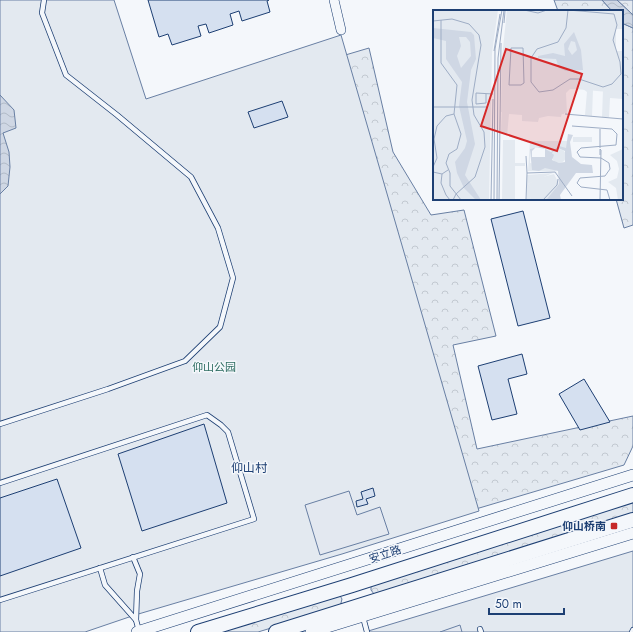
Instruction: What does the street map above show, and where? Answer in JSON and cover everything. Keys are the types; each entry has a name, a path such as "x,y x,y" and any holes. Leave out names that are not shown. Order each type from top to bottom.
{"main road":[{"name":"安立路","path":"198,632 352,585 633,495"},
{"path":"276,632 633,520"}],"street":[{"path":"334,0 341,30"},
{"name":"安立路","path":"138,632 346,564 633,475"},
{"path":"311,632 633,533"}],"lane":[{"path":"0,424 108,389 185,361 220,327 234,278 218,228 191,177 117,115 66,75 42,13 44,0"},
{"path":"0,483 207,416 221,425 228,432 254,519 0,600"},
{"path":"133,557 140,574 137,591 136,620 138,632"},
{"path":"100,568 105,585 136,620"},
{"path":"362,616 367,632"}],"green space":[{"name":"仰山公园","path":"0,0 114,0 146,99 341,35 479,511 342,554 135,615 85,632 0,632"},
{"path":"554,0 602,0 611,10 558,10"},
{"path":"617,0 633,0 633,15"},
{"path":"623,23 633,28 633,225 624,228 616,200 623,200"},
{"path":"369,48 393,152 431,215 464,210 496,336 453,345 477,449 633,416 633,446 624,465 449,517 342,56"},
{"path":"633,502 633,516 383,594 374,594 371,590 371,585 377,582"},
{"path":"633,551 633,632 365,632"},
{"path":"339,594 342,599 340,607 258,632 208,632"}],"shaded area":[{"path":"349,491 357,515 380,507 389,534 320,555 305,505"},
{"path":"460,625 462,632 440,632"}],"water":[{"path":"602,0 617,0 633,15 633,28 623,23 623,10 611,10"},
{"path":"0,95 14,110 16,128 3,133 9,152 10,167 8,186 0,194"}],"building":[{"path":"148,0 269,0 267,1 270,12 242,21 239,11 230,14 233,25 209,33 206,24 198,26 201,36 172,45 168,34 159,37"},
{"path":"282,101 288,117 254,128 248,112"},
{"path":"523,211 550,318 518,326 491,219"},
{"path":"522,354 527,374 508,379 517,414 492,420 478,366"},
{"path":"584,379 610,422 580,430 559,394"},
{"path":"204,424 227,503 142,531 118,454"},
{"path":"57,479 81,548 0,576 0,498"},
{"path":"373,488 375,496 366,499 368,504 357,507 356,501 363,499 361,492"}],"place":[{"name":"仰山桥南","path":"614,526"}],"district":[{"name":"仰山村","path":"249,468"}]}
